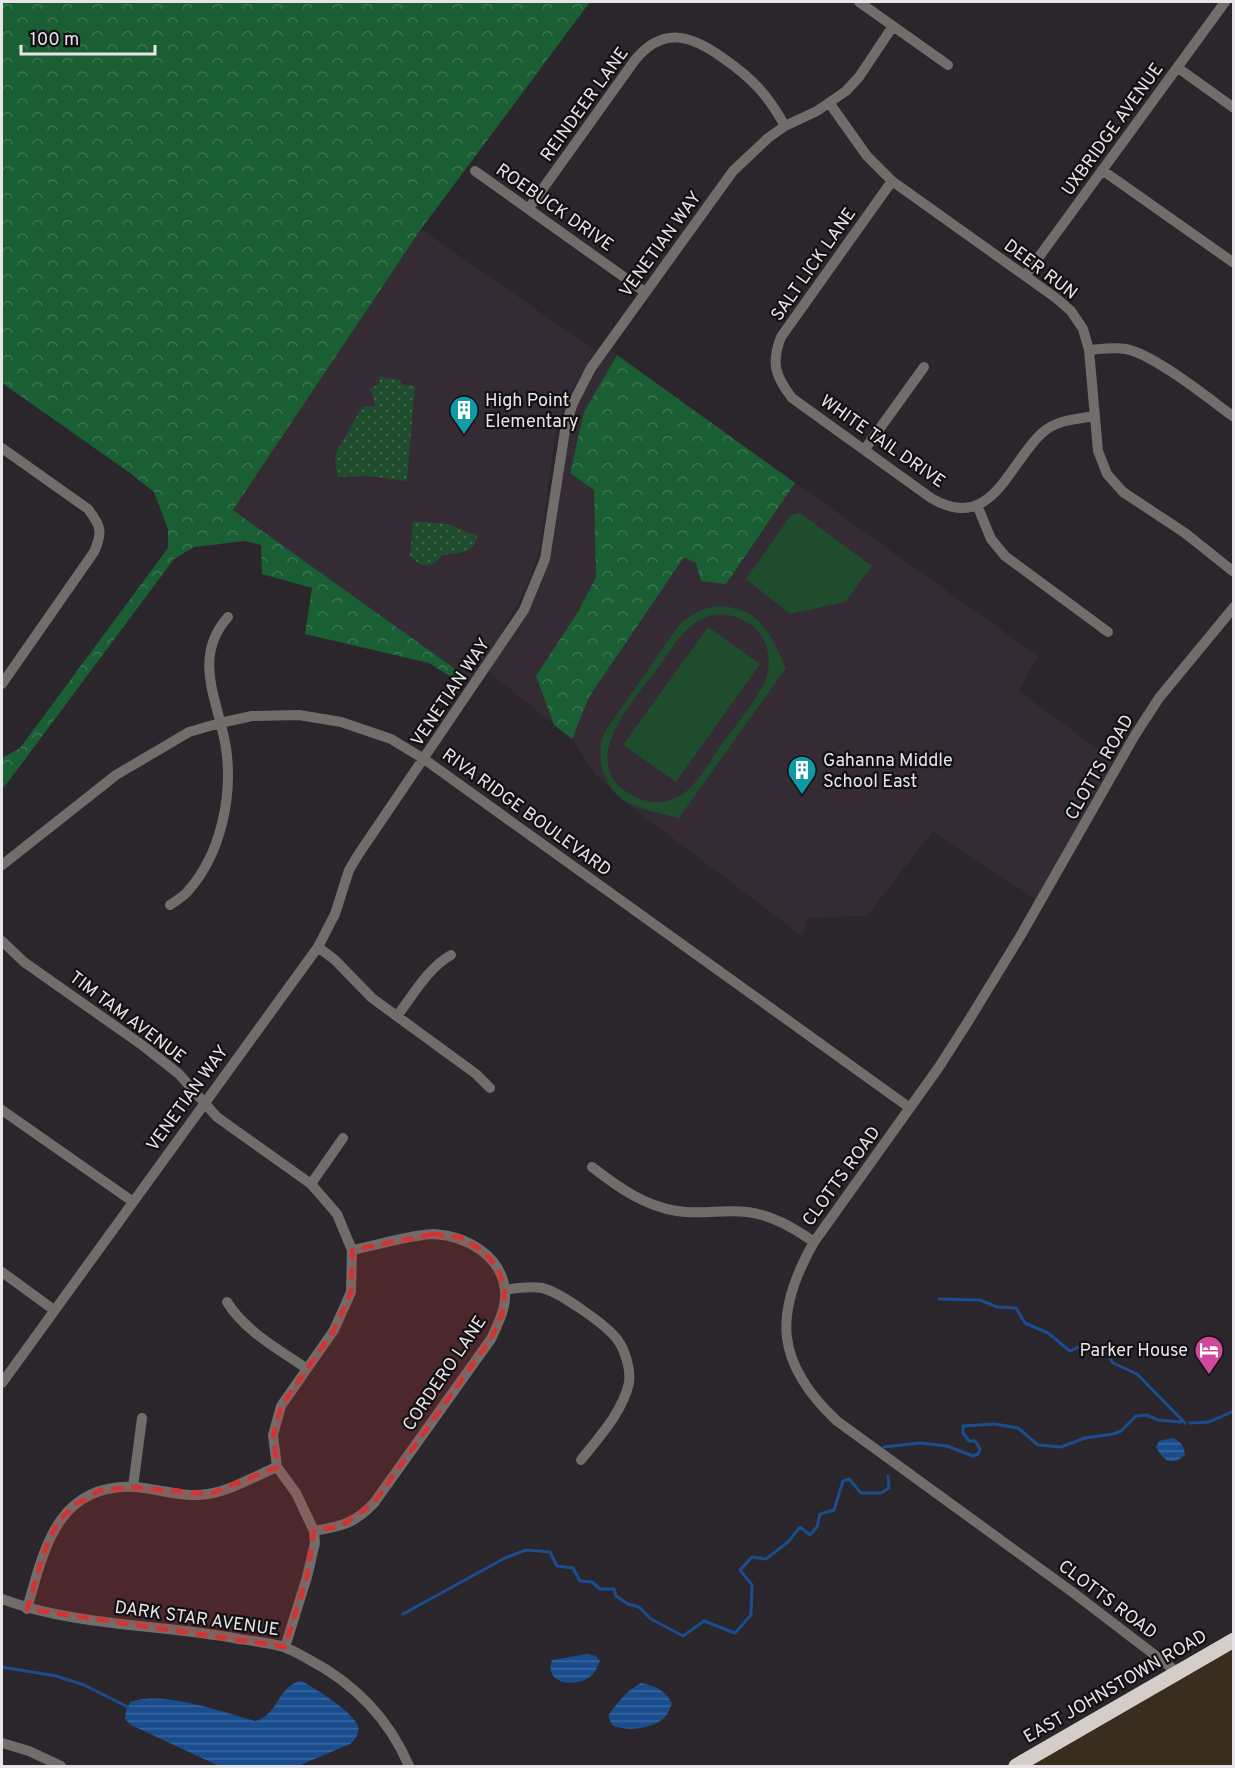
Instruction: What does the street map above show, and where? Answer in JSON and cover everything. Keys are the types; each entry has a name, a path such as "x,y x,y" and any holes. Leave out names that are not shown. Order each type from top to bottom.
{"highway":[{"name":"EAST JOHNSTOWN ROAD","path":"1016,1767 1233,1640"}],"street":[{"path":"859,2 948,65"},
{"name":"UXBRIDGE AVENUE","path":"1024,276 1225,2"},
{"name":"VENETIAN WAY","path":"2,1383 318,947 335,914 349,870 358,855 524,610 545,559 566,424 573,403 591,368 733,171 749,153 786,126 830,104 846,92 859,77 893,26"},
{"name":"REINDEER LANE","path":"529,208 635,60 651,43 667,38 686,38 705,45 741,71 762,90 786,126"},
{"path":"1178,68 1233,108"},
{"name":"DEER RUN","path":"830,104 867,156 892,181 1071,311 1083,329 1089,350 1098,451 1107,474 1123,492 1185,534 1233,572"},
{"path":"1102,170 1233,263"},
{"name":"ROEBUCK DRIVE","path":"475,171 645,292"},
{"name":"SALT LICK LANE","path":"776,371 775,359 781,337 892,181"},
{"path":"1089,350 1111,348 1141,354 1156,362 1233,417"},
{"path":"865,449 924,367"},
{"name":"WHITE TAIL DRIVE","path":"776,371 782,385 792,398 939,502 956,507 977,505"},
{"path":"1095,416 1064,421 1042,433 993,496 977,505 991,539 1005,556 1108,632"},
{"path":"2,447 88,510 96,520 100,532 94,552 2,684"},
{"name":"CLOTTS ROAD","path":"1177,1672 1075,1594 837,1421 817,1402 801,1380 792,1362 787,1343 786,1317 790,1294 799,1268 814,1242 939,1067 1022,935 1135,735 1159,698 1233,607"},
{"path":"170,905 188,892 202,872 217,841 225,809 229,778 226,747 210,683 208,664 210,646 220,626 228,617"},
{"name":"RIVA RIDGE BOULEVARD","path":"2,865 116,775 189,732 252,716 299,715 341,722 392,739 424,759 910,1108"},
{"name":"TIM TAM AVENUE","path":"2,941 24,962 142,1045 179,1074 217,1117 311,1184 337,1214 352,1250 351,1292 334,1330 281,1406 273,1435 277,1467 296,1493 314,1531"},
{"path":"318,947 335,960 372,998 476,1074 490,1088"},
{"path":"397,1016 433,969 452,955"},
{"path":"2,1110 132,1201"},
{"path":"311,1184 344,1138"},
{"path":"592,1167 632,1196 652,1205 699,1213 747,1212 772,1218 793,1227 814,1242"},
{"path":"352,1250 432,1234 460,1237 484,1251 498,1269 505,1290 542,1288 562,1297 606,1328 618,1340 629,1369 629,1382 624,1398 614,1416 581,1460"},
{"path":"2,1272 54,1310"},
{"name":"CORDERO LANE","path":"314,1531 342,1526 361,1517 374,1503 491,1339 502,1315 505,1290"},
{"path":"227,1302 235,1316 250,1329 306,1368"},
{"path":"133,1487 142,1418"},
{"path":"27,1609 44,1551 58,1521 76,1504 100,1490 133,1487 187,1495 209,1494 277,1467"},
{"path":"285,1647 307,1577 315,1543 314,1531"},
{"name":"DARK STAR AVENUE","path":"2,1599 27,1609 57,1615 223,1636 285,1647 322,1666 357,1691 373,1707 393,1735 409,1767"},
{"path":"2,1743 29,1751 42,1762 61,1767"}],"highlighted area":[{"path":"432,1234 460,1237 484,1251 498,1269 505,1290 502,1315 491,1339 374,1503 342,1526 314,1531 307,1577 285,1647 27,1609 44,1551 58,1521 76,1504 100,1490 133,1487 209,1494 277,1467 273,1435 281,1406 334,1330 351,1292 352,1250"}],"shaded area":[{"path":"421,229 596,351 567,398 555,437 540,548 528,584 475,684 233,510"},
{"path":"606,347 1038,656 1019,691 1118,764 1040,902 933,831 867,916 808,918 802,936 622,800 596,775 572,739 485,669 536,585 566,424"},
{"path":"1233,1649 1233,1766 1021,1766"}],"green space":[{"path":"2,2 590,2 421,229 233,510 465,676 461,683 429,663 305,634 312,588 262,574 261,545 245,541 194,547 174,559 2,788 2,758 20,748 168,548 168,529 154,492 2,383"},
{"path":"617,355 795,483 726,584 701,581 696,563 684,557 589,697 572,739 554,725 536,676 578,612 596,577 594,490 570,473 584,412"},
{"path":"379,377 401,380 401,384 415,386 407,481 368,476 338,477 335,462 337,451 361,409 364,406 375,406 369,389 379,384"},
{"path":"800,513 872,566 845,602 790,614 746,579 791,515"},
{"path":"413,521 448,524 477,534 476,541 466,551 442,555 430,565 422,564 410,555"},
{"path":"719,606 745,612 762,625 775,644 786,668 679,818 633,805 615,793 604,775 600,754 604,733 679,625 697,612","holes":["720,614 733,616 753,627 766,644 768,655 766,680 703,772 683,794 666,801 653,802 635,797 617,784 608,768 608,750 624,713 678,639 692,625 709,616"]},
{"path":"708,627 760,664 676,782 623,745"}],"water":[{"path":"1173,1438 1182,1445 1185,1455 1169,1461 1156,1447 1159,1441"},
{"path":"587,1654 596,1656 600,1661 593,1674 587,1679 572,1683 564,1682 553,1675 552,1660"},
{"path":"301,1681 340,1706 357,1724 358,1733 350,1744 298,1766 219,1766 131,1725 125,1719 130,1702 159,1699 210,1708 255,1721 269,1713 287,1688"},
{"path":"641,1683 655,1687 667,1695 672,1704 666,1716 647,1727 624,1728 612,1725 608,1716 611,1711 627,1693"}],"waterway":[{"path":"939,1299 980,1300 997,1307 1016,1308 1025,1323 1048,1333 1070,1351 1081,1346 1087,1351 1107,1354 1113,1363 1137,1374 1185,1423"},
{"path":"1190,1423 1209,1422 1234,1411"},
{"path":"884,1447 920,1443 947,1446 973,1456 978,1454 980,1449 975,1441 969,1441 963,1433 963,1426 995,1424 1018,1428 1038,1445 1061,1447 1085,1438 1121,1431 1136,1416 1146,1415 1158,1420 1181,1422"},
{"path":"403,1614 505,1558 526,1550 550,1552 557,1566 573,1568 580,1581 592,1582 600,1589 614,1589 616,1596 628,1604 639,1607 651,1619 683,1636 704,1621 735,1633 751,1615 752,1585 740,1570 752,1557 766,1559 788,1542 800,1527 810,1535 817,1527 820,1514 834,1510 843,1481 849,1479 861,1493 881,1493 889,1488 888,1476"},
{"path":"2,1667 56,1676 84,1685 128,1707"}],"place":[{"name":"High Point Elementary","path":"464,436"},
{"name":"Gahanna Middle School East","path":"802,796"},
{"name":"Parker House","path":"1209,1376"}]}
